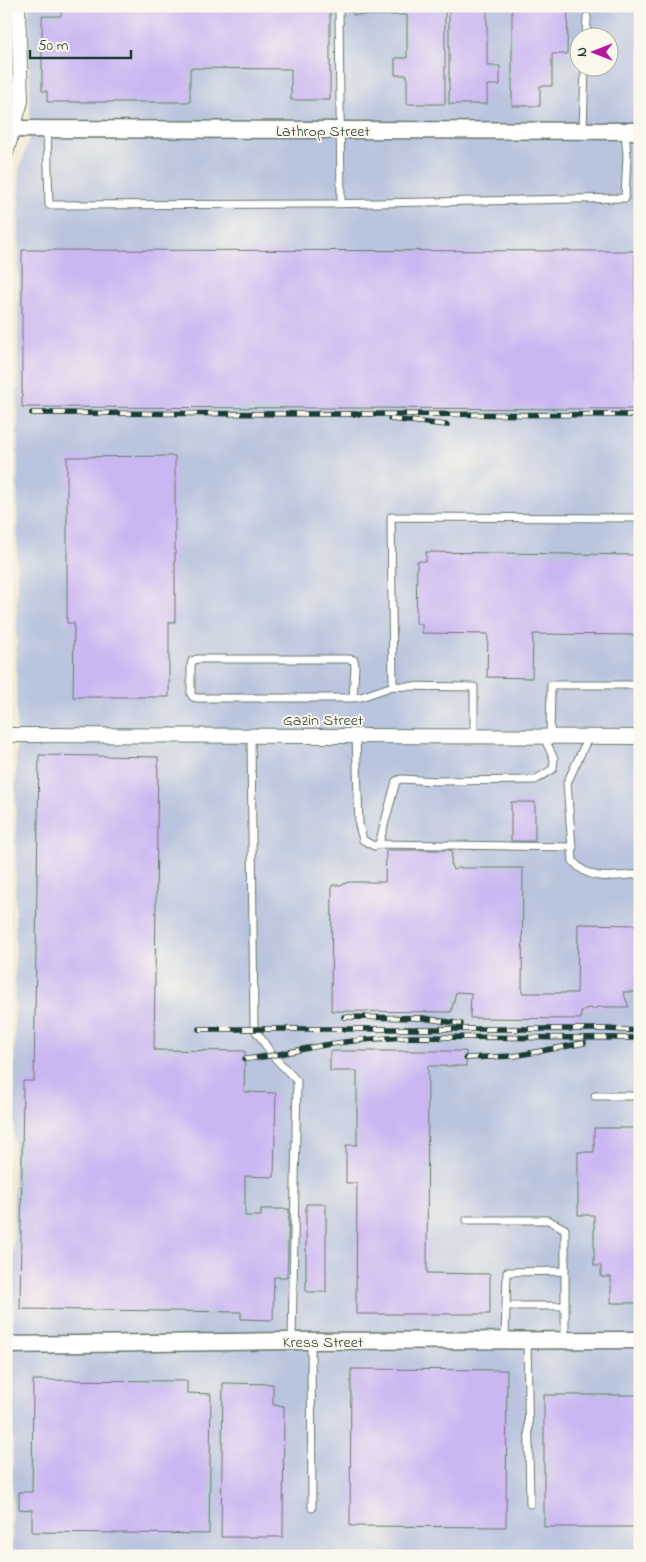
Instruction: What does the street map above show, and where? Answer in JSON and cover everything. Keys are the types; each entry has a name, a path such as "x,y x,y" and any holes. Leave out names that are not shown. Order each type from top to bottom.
{"street":[{"path":"6,153 10,129 21,101 18,6"},
{"name":"Lathrop Street","path":"10,129 632,131"},
{"name":"Gazin Street","path":"6,735 640,737"},
{"name":"Kress Street","path":"6,1345 292,1341 640,1340"}],"lane":[{"path":"339,6 341,203"},
{"path":"586,28 587,17"},
{"path":"584,131 585,78"},
{"path":"47,128 49,205 341,203 625,198 627,155 632,131"},
{"path":"393,686 391,517 640,518"},
{"path":"353,698 355,666 354,660 349,658 197,659 192,661 190,666 193,698 353,698 361,698 393,686 474,687 474,737"},
{"path":"379,844 396,781 535,780 553,769 554,759 547,737 551,685 640,685"},
{"path":"251,736 254,1028 273,1056 297,1081 292,1341"},
{"path":"356,736 358,825 363,840 374,846 379,844 573,847"},
{"path":"588,738 567,783 573,861 590,874 600,878 640,874"},
{"path":"595,1096 640,1096"},
{"path":"467,1220 548,1220 565,1229 565,1340"},
{"path":"505,1340 507,1272 565,1271"},
{"path":"506,1306 565,1306"},
{"path":"527,1340 530,1504"},
{"path":"311,1341 312,1508"}],"shaded area":[{"path":"29,6 640,6 640,1556 12,1556 19,170 30,136"}],"building":[{"path":"61,6 330,6 330,100 291,100 291,69 190,68 190,102 47,102 47,91 42,91 42,16 61,16"},
{"path":"353,6 445,6 445,104 407,104 407,75 395,75 395,58 407,58 407,15 353,15"},
{"path":"449,6 487,6 487,66 500,66 500,85 487,85 487,104 449,104"},
{"path":"512,6 568,6 567,54 552,54 552,86 540,86 540,106 512,106"},
{"path":"636,6 640,6 640,85 636,85"},
{"path":"22,250 635,251 635,409 22,407"},
{"path":"175,456 175,622 169,622 169,697 73,697 74,623 67,623 67,457"},
{"path":"426,552 640,555 640,635 533,634 532,678 487,677 488,634 422,633 422,624 416,624 417,561 426,561"},
{"path":"39,755 158,757 154,1050 245,1051 244,1092 276,1093 274,1177 245,1176 245,1216 261,1216 261,1209 289,1209 287,1277 274,1277 273,1320 241,1319 241,1312 20,1309 23,1081 34,1081"},
{"path":"511,802 535,802 535,841 511,841"},
{"path":"386,850 452,850 451,865 453,870 459,868 523,868 522,993 577,993 578,924 640,925 640,992 623,992 629,1007 588,1008 581,1011 581,1019 470,1018 471,993 456,992 451,1012 331,1011 332,885 341,885 349,882 385,882"},
{"path":"330,1051 466,1051 466,1066 428,1066 427,1273 490,1274 490,1314 356,1314 357,1183 346,1183 346,1145 357,1145 357,1071 330,1071"},
{"path":"594,1128 640,1128 640,1303 611,1303 611,1277 601,1277 601,1266 594,1266 594,1215 578,1215 578,1152 594,1152"},
{"path":"306,1204 326,1204 326,1292 306,1292"},
{"path":"351,1369 507,1370 506,1527 350,1526"},
{"path":"33,1380 187,1381 187,1393 211,1394 209,1534 32,1532 32,1510 19,1509 19,1492 32,1492"},
{"path":"223,1383 273,1384 273,1405 284,1406 283,1537 221,1537"},
{"path":"544,1395 640,1395 640,1527 544,1527"}],"railway":[{"path":"32,413 640,415"},
{"path":"390,419 447,425"},
{"path":"344,1017 423,1018 461,1024"},
{"path":"199,1029 607,1029 640,1031"},
{"path":"245,1059 342,1042 382,1038 640,1038"},
{"path":"466,1058 514,1056 584,1043"}]}
